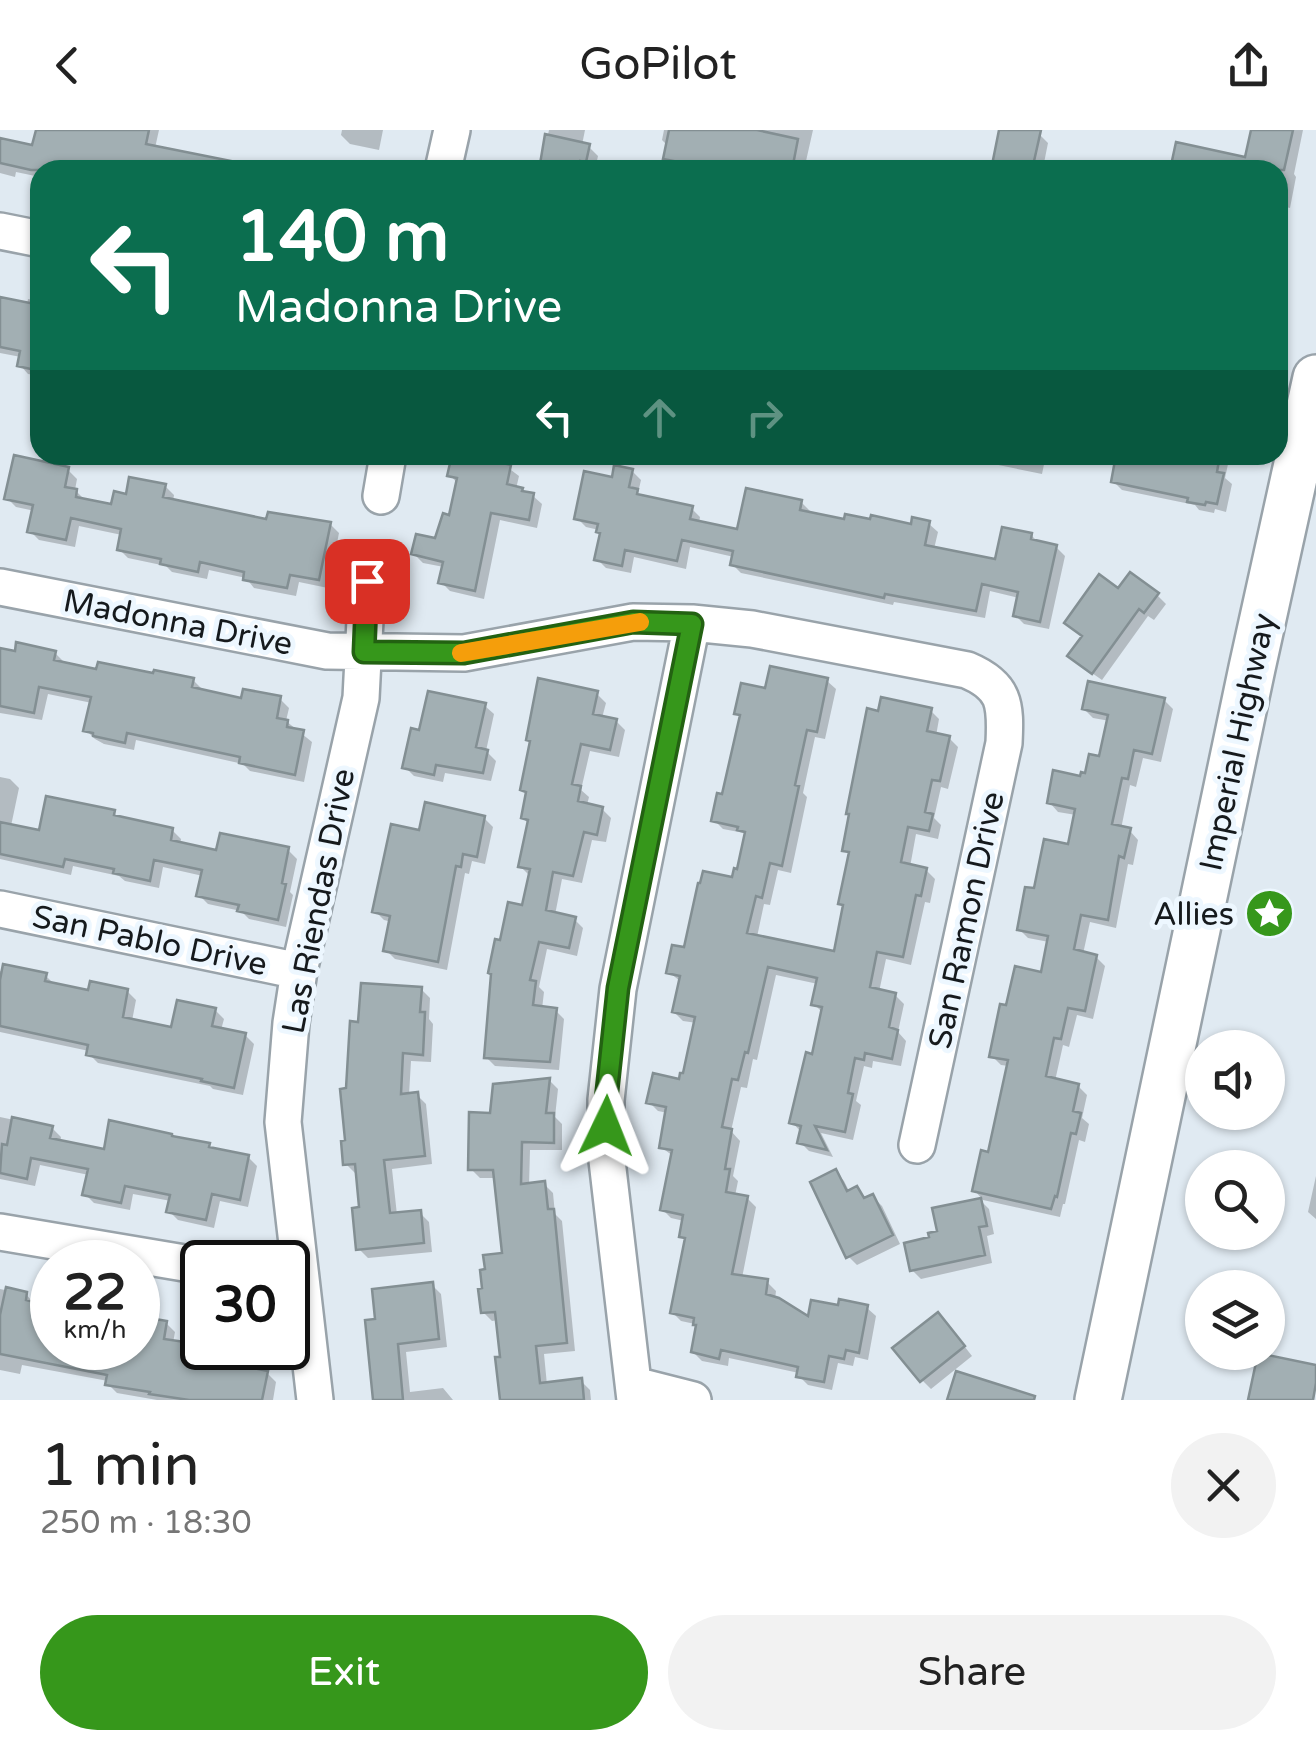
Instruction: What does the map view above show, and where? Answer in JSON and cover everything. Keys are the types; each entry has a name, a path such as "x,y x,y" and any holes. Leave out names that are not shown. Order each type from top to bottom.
{"main road":[{"name":"Imperial Highway","path":"1098,1400 1316,378"}],"street":[{"path":"445,160 452,130"},
{"path":"0,231 30,237"},
{"path":"381,496 386,465"},
{"name":"Las Riendas Drive","path":"291,1240 283,1122 291,1023 299,971 361,698 367,581"},
{"name":"Madonna Drive","path":"0,587 327,651 464,653 633,622 752,629 968,670 987,678 1001,695"},
{"path":"692,624 618,988 606,1100 606,1152 634,1393 693,1400"},
{"name":"San Ramon Drive","path":"917,1145 1004,743 1006,715 1001,695"},
{"name":"San Pablo Drive","path":"0,909 299,971"},
{"path":"0,1232 180,1262"},
{"name":"Las Riendas Drive","path":"310,1368 316,1400"}],"building":[{"path":"36,130 149,130 146,144 226,160 30,160 30,170 0,163 0,138 32,145"},
{"path":"669,130 757,130 798,139 794,160 663,159"},
{"path":"999,130 1041,130 1034,160 993,160"},
{"path":"1251,130 1293,130 1286,160 1172,160 1176,142 1245,157"},
{"path":"545,134 590,144 586,160 541,160"},
{"path":"0,297 30,303 30,369 17,366 20,351 0,347"},
{"path":"14,455 30,458 30,465 69,467 65,487 77,489 76,497 111,504 114,491 126,494 129,477 166,484 163,497 266,519 268,512 331,522 319,580 290,575 287,588 243,580 244,572 200,562 198,572 160,564 161,559 117,550 121,529 71,518 66,540 27,532 33,505 4,499"},
{"path":"450,465 511,465 507,484 534,493 529,520 491,513 475,591 438,583 443,562 411,554 416,534 435,538 443,513 449,515 457,478 447,476"},
{"path":"614,465 633,469 629,487 638,489 637,494 693,506 690,519 737,529 746,488 802,500 800,510 844,519 845,514 911,524 912,517 930,521 925,545 995,559 1002,527 1032,533 1031,539 1057,545 1040,622 1013,616 1018,592 982,584 976,611 885,594 884,598 730,565 733,551 682,540 677,561 625,550 622,566 594,560 598,524 574,519 584,471 612,477"},
{"path":"1114,465 1218,465 1217,472 1224,473 1217,504 1205,505 1111,482"},
{"path":"1130,572 1159,593 1144,613 1139,609 1092,674 1067,656 1082,636 1064,623 1099,574 1118,588"},
{"path":"16,642 56,651 54,660 96,669 98,662 194,678 192,687 241,698 243,689 281,696 277,718 288,720 287,727 304,730 295,775 239,763 240,757 127,733 125,743 93,736 83,731 91,697 39,687 34,713 0,706 0,648 15,651"},
{"path":"770,666 828,678 817,732 807,730 782,866 770,863 762,898 756,896 747,933 834,951 843,905 838,904 849,852 842,851 846,814 867,708 878,711 881,697 932,708 927,731 950,736 940,781 932,780 925,812 933,814 929,831 908,827 901,862 927,868 921,896 916,895 903,957 877,952 870,987 896,993 889,1027 898,1030 892,1059 865,1053 864,1060 855,1058 845,1132 815,1126 827,1150 797,1143 801,1126 789,1123 806,1052 812,1054 822,1007 811,1005 817,978 768,967 748,1053 745,1052 738,1080 732,1079 722,1127 732,1129 725,1169 730,1169 726,1192 748,1196 732,1274 768,1279 766,1294 808,1316 811,1300 838,1305 839,1299 868,1305 859,1353 846,1350 844,1359 829,1356 824,1382 796,1377 798,1367 721,1350 719,1359 691,1352 694,1318 670,1313 685,1238 679,1237 683,1215 660,1210 672,1150 659,1148 666,1107 646,1103 653,1073 679,1079 683,1073 695,1017 672,1012 680,976 666,973 672,945 684,947 703,871 732,877 734,868 737,869 745,832 711,821 717,793 722,794 740,715 734,714 741,683 765,688"},
{"path":"538,678 598,691 593,714 617,719 610,750 581,744 572,784 581,786 578,801 603,807 597,835 584,832 573,876 553,872 546,910 576,917 569,948 539,942 530,980 536,981 533,1005 557,1008 550,1062 484,1058 491,974 488,973 495,939 500,940 508,902 522,905 530,869 518,867 528,820 521,818 526,792 520,790"},
{"path":"1088,681 1165,698 1152,754 1134,750 1128,779 1122,778 1112,824 1131,828 1124,858 1119,856 1108,920 1081,915 1074,949 1097,955 1085,1011 1068,1008 1061,1039 1054,1038 1046,1076 1079,1084 1073,1111 1081,1113 1076,1134 1071,1133 1051,1209 972,1191 981,1150 988,1152 1008,1060 989,1057 1000,1004 1006,1005 1015,966 1041,972 1048,936 1017,930 1025,887 1034,888 1044,839 1068,844 1075,809 1047,803 1053,770 1080,776 1085,773 1089,754 1099,756 1108,715 1082,709"},
{"path":"428,691 486,703 476,747 488,750 483,773 436,765 434,775 402,768 411,728 419,730"},
{"path":"46,796 115,810 114,815 173,828 171,840 216,850 220,833 289,847 278,920 237,911 239,905 196,896 202,870 154,860 150,881 65,859 63,867 0,854 0,822 39,830"},
{"path":"425,802 485,816 477,857 463,854 461,867 456,866 438,962 383,951 390,916 372,912 391,824 419,830"},
{"path":"3,964 47,973 45,981 88,990 90,981 128,989 123,1017 171,1027 177,1000 216,1008 212,1026 246,1033 234,1088 86,1055 88,1045 0,1026"},
{"path":"361,983 422,987 423,1055 403,1053 401,1094 418,1092 425,1156 384,1160 390,1213 421,1210 424,1243 356,1250 352,1208 359,1207 355,1164 343,1165 340,1089 346,1088 350,1021 358,1022"},
{"path":"550,1078 546,1113 554,1113 554,1143 522,1142 521,1184 545,1181 548,1209 554,1209 567,1343 536,1346 540,1383 582,1378 584,1400 500,1400 495,1312 481,1313 478,1289 482,1288 480,1270 485,1269 483,1255 502,1253 493,1170 468,1170 469,1112 490,1113 493,1084"},
{"path":"12,1117 53,1126 50,1138 104,1149 109,1120 249,1155 240,1200 212,1194 206,1220 166,1212 170,1195 125,1186 121,1203 82,1195 88,1169 31,1158 27,1179 0,1173 2,1144 7,1145"},
{"path":"836,1169 847,1191 857,1186 864,1198 873,1194 893,1235 846,1258 810,1182"},
{"path":"981,1198 987,1226 979,1227 985,1255 910,1271 904,1243 937,1231 932,1208"},
{"path":"433,1282 439,1339 398,1344 403,1400 373,1400 365,1320 375,1319 372,1289"},
{"path":"6,1287 27,1292 30,1360 0,1354 0,1315"},
{"path":"938,1312 965,1346 920,1382 892,1348"},
{"path":"160,1320 167,1321 164,1339 180,1341 180,1370 268,1371 262,1400 189,1400 149,1394 105,1385 107,1375 82,1370 160,1370"},
{"path":"1285,1359 1316,1365 1313,1400 1248,1400 1254,1370 1285,1370"},
{"path":"956,1371 1035,1396 1034,1400 947,1400"}],"slow traffic":[{"path":"461,653 640,622"}],"place":[{"name":"Allies","path":"1269,914"}],"route":[{"path":"367,581 364,652 464,653 633,622 692,624 618,988 606,1126"}]}
